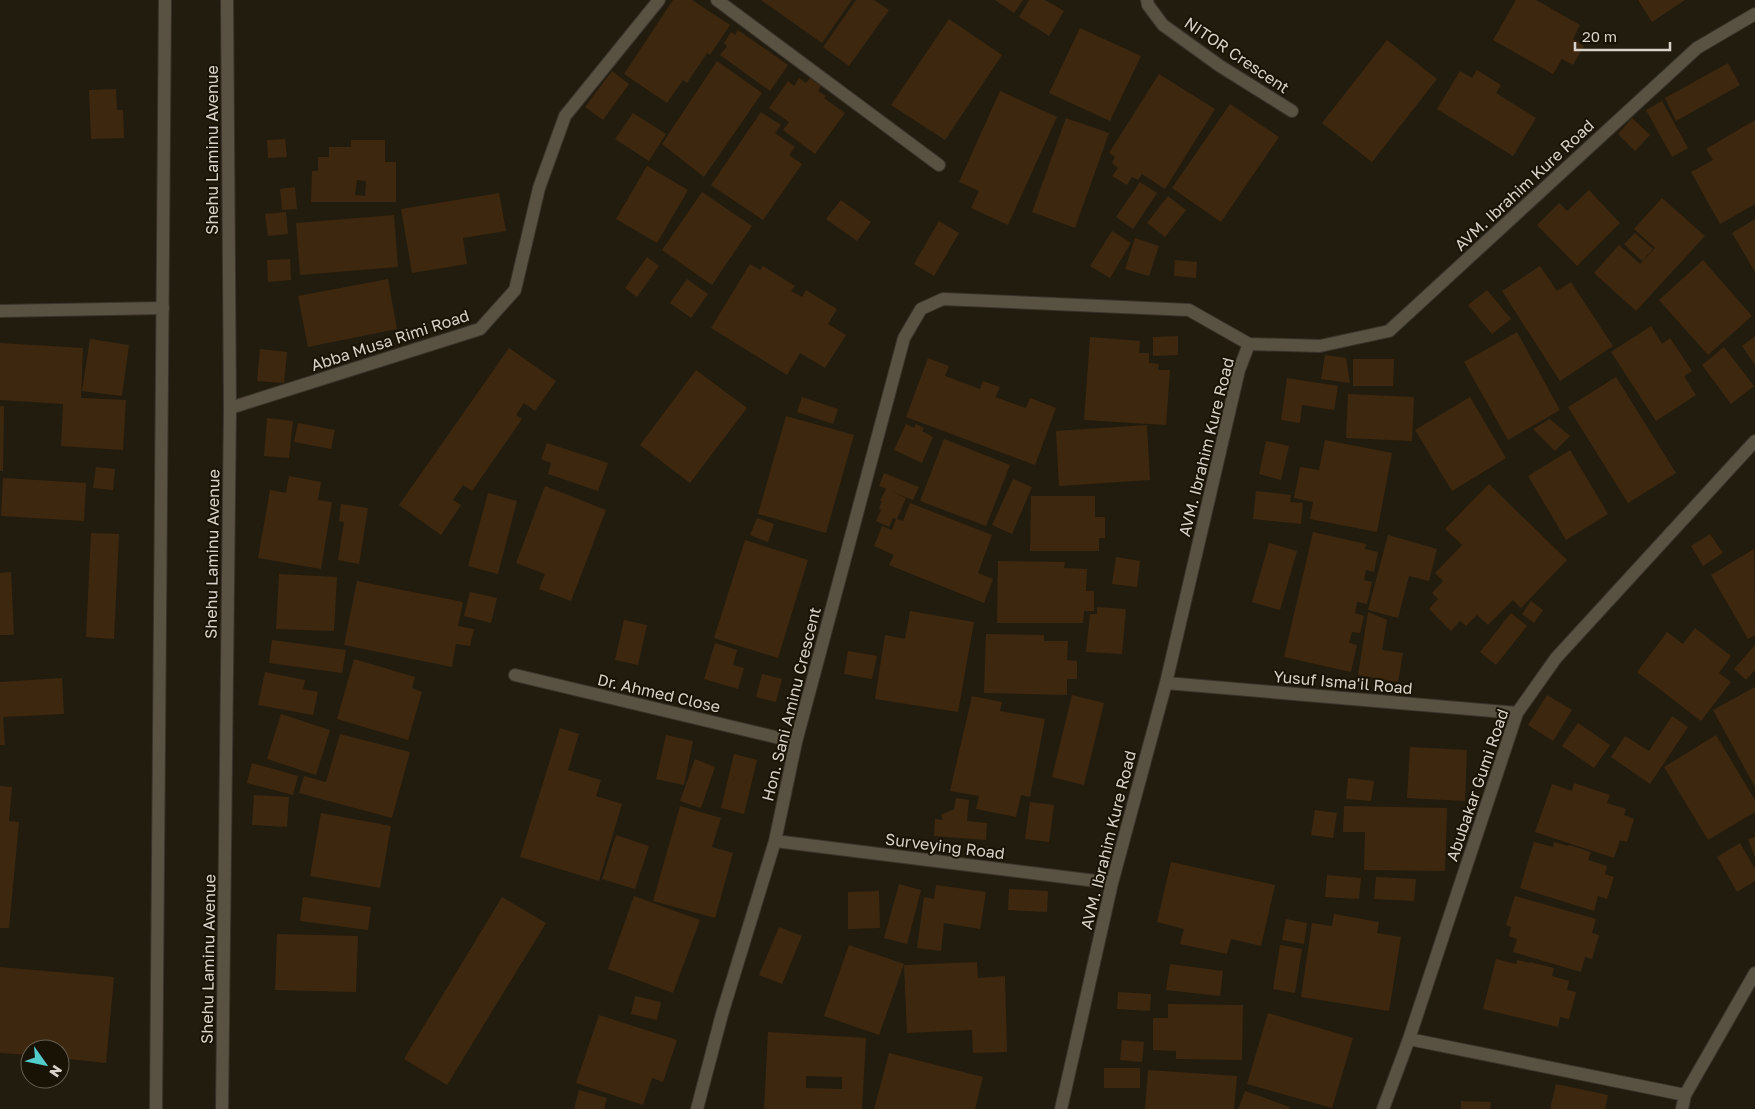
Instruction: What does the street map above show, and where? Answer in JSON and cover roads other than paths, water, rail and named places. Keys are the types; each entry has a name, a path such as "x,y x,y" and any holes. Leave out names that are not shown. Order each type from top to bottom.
{"street":[{"path":"156,1109 165,0"},
{"name":"Shehu Laminu Avenue","path":"222,1109 230,408 227,0"},
{"name":"Abba Musa Rimi Road","path":"230,408 480,329 515,290 539,188 565,116 659,0"},
{"path":"717,0 939,165"},
{"name":"NITOR Crescent","path":"1148,0 1148,5 1163,25 1220,66 1292,111"},
{"name":"AVM. Ibrahim Kure Road","path":"1062,1109 1112,883 1166,683 1239,370 1249,344 1320,346 1389,331 1697,48 1755,14"},
{"name":"Hon. Sani Aminu Crescent","path":"698,1109 722,1014 774,841 796,742 904,338 921,308 943,299 1189,310 1249,344"},
{"path":"0,311 163,308"},
{"name":"Abubakar Gumi Road","path":"1383,1109 1409,1039 1517,713 1556,658 1755,441"},
{"name":"Dr. Ahmed Close","path":"515,675 796,742"},
{"name":"Yusuf Isma'il Road","path":"1166,683 1517,713"},
{"name":"Surveying Road","path":"774,841 1112,883"},
{"path":"1682,1109 1685,1095 1755,973"},
{"path":"1409,1039 1685,1095"}]}
